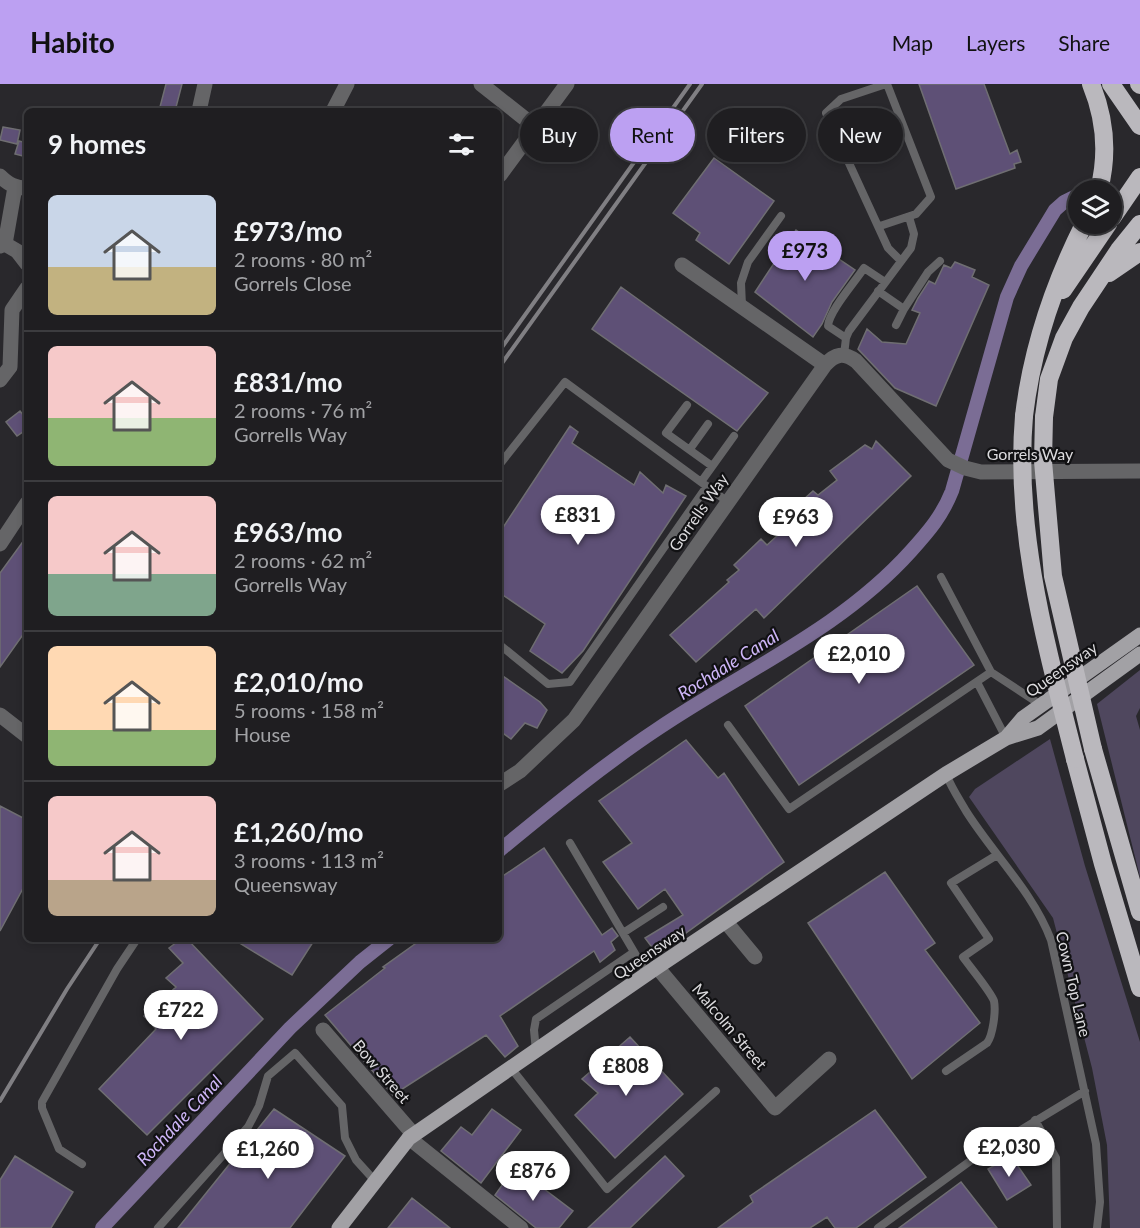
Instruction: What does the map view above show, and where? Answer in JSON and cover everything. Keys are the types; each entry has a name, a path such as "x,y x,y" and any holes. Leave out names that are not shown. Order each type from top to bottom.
{"highway":[{"path":"1092,84 1104,136 1101,180"},
{"path":"1110,84 1140,126"},
{"path":"1122,203 1140,177"},
{"path":"1140,224 1119,250 1064,338 1049,380 1044,417 1043,461 1053,576 1094,749 1140,912"},
{"path":"1079,234 1062,270 1034,358 1021,450 1025,512 1031,568 1047,651 1103,864 1140,988"},
{"path":"1048,314 1101,234"},
{"path":"1098,282 1140,252"}],"main road":[{"name":"Queensway","path":"1006,738 1023,718 1140,635"},
{"name":"Queensway","path":"339,1228 412,1136 652,971 946,774 1006,738 1038,728 1140,654"}],"street":[{"path":"200,108 205,84"},
{"path":"335,108 347,84"},
{"path":"481,84 520,115"},
{"path":"548,108 567,84"},
{"path":"502,172 520,146"},
{"path":"0,176 6,183 21,187 3,245 17,251 24,260"},
{"path":"682,265 825,365"},
{"path":"0,380 10,367 12,310 24,292"},
{"name":"Gorrells Way","path":"502,783 520,771 574,720 825,365 833,356 844,354"},
{"name":"Gorrels Way","path":"844,354 856,361 948,460 965,468 981,472 1140,471"},
{"path":"0,544 24,508"},
{"path":"0,716 24,734"},
{"path":"726,922 755,957"},
{"name":"Malcolm Street","path":"652,971 775,1108 829,1059"},
{"name":"Bow Street","path":"323,1030 412,1136 521,1228"}],"lane":[{"path":"880,226 916,214 931,196 886,84 841,99 826,113 880,226 888,248 900,260"},
{"path":"742,308 741,283 748,262 781,216"},
{"path":"844,354 846,338 900,260 911,248 914,234 909,217"},
{"path":"896,326 928,272 940,261"},
{"path":"846,338 828,327 840,302 864,268 885,282"},
{"path":"878,291 904,309"},
{"path":"502,461 565,382 728,502"},
{"path":"687,405 666,433 712,466"},
{"path":"690,449 708,423"},
{"path":"502,647 548,684 570,682 734,436"},
{"path":"941,577 991,672 1041,705"},
{"path":"728,725 789,809 991,672"},
{"path":"976,682 1006,738"},
{"name":"Cown Top Lane","path":"946,774 950,785 971,818 1038,911 1051,940 1096,1144 1100,1202 1097,1228"},
{"path":"570,843 634,952 652,971"},
{"path":"946,1071 990,1039 993,1033 994,1001 963,957 989,939 951,884 997,855"},
{"path":"623,933 663,907"},
{"path":"82,1164 59,1149 42,1108 42,1102 117,969 135,942"},
{"path":"536,1051 534,1030 536,1019 634,952"},
{"path":"158,1228 248,1127 259,1106 268,1076 294,1053 342,1106 345,1138 356,1160 375,1181"},
{"path":"511,1068 607,1189 716,1091"},
{"path":"878,1228 974,1159 1085,1091"},
{"path":"1035,1120 1056,1158 1057,1228"}],"shaded area":[{"path":"1140,670 1140,708 1136,716 1140,730 1140,877 1097,704"},
{"path":"1050,739 1085,866 1140,1042 1140,1228 1110,1228 1107,1145 1092,1068 1053,918 969,797 975,789"}],"building":[{"path":"166,84 182,84 176,108 160,107"},
{"path":"919,84 984,84 1010,154 1017,150 1021,162 1014,164 1015,168 956,189"},
{"path":"3,127 20,130 17,144 0,140"},
{"path":"19,141 24,142 24,156 15,154"},
{"path":"711,162 720,162 774,201 729,264 696,240 700,233 673,213"},
{"path":"796,230 855,270 832,302 813,337 755,292"},
{"path":"955,262 975,270 972,277 989,285 936,406 895,388 858,349 867,329 882,342 906,344 920,313 912,310 918,298 929,281 935,284 944,265 951,268"},
{"path":"621,287 768,393 737,431 592,329"},
{"path":"20,411 24,416 24,431 17,436 6,422"},
{"path":"570,426 578,432 572,443 634,485 640,472 663,493 666,485 686,496 583,651 562,673 530,651 545,624 502,594 502,529"},
{"path":"876,441 911,476 764,618 756,609 696,662 670,635 729,582 727,580 739,570 734,565 761,539 767,545 789,525 783,518 813,491 818,495 837,480 830,471 865,445 872,449"},
{"path":"24,540 24,633 0,667 0,573"},
{"path":"917,586 974,665 799,785 745,706"},
{"path":"502,675 540,702 547,710 537,728 525,723 511,739 502,732"},
{"path":"686,740 718,778 724,773 784,862 657,954 645,938 683,915 665,889 638,909 603,862 632,843 599,801"},
{"path":"0,806 24,818 24,887 0,931"},
{"path":"544,848 602,935 612,928 618,936 611,942 615,950 600,962 594,951 500,1016 518,1046 505,1057 486,1035 393,1095 325,1015 385,968 383,967 418,942 502,942 502,877"},
{"path":"885,872 935,943 925,950 980,1023 912,1079 808,923"},
{"path":"177,942 190,942 263,1019 147,1135 99,1089 156,1029 144,1016 176,987 166,978 183,963 169,948"},
{"path":"238,942 313,942 292,975"},
{"path":"630,1037 683,1094 615,1158 575,1115 598,1093 582,1079"},
{"path":"274,1109 345,1156 290,1228 178,1228"},
{"path":"492,1109 521,1130 481,1183 441,1151 461,1127 472,1135"},
{"path":"875,1110 926,1177 856,1228 835,1228 827,1217 810,1228 718,1228 753,1202 750,1196"},
{"path":"15,1156 73,1192 51,1228 0,1228 0,1180"},
{"path":"665,1156 684,1176 630,1228 588,1228"},
{"path":"1011,1156 1031,1185 1007,1200 988,1169"},
{"path":"515,1167 573,1211 559,1228 536,1228 495,1195"},
{"path":"961,1182 997,1228 899,1228"},
{"path":"412,1198 450,1228 388,1228"}],"waterway":[{"name":"Rochdale Canal","path":"502,848 638,742 823,626 884,579 918,544 939,516 952,491 1007,297 1021,266 1055,210 1068,200"},
{"name":"Rochdale Canal","path":"102,1228 290,1028 360,962 385,942"}],"railway":[{"path":"502,347 690,84"},
{"path":"502,363 702,84"},
{"path":"0,1101 98,942"}]}
